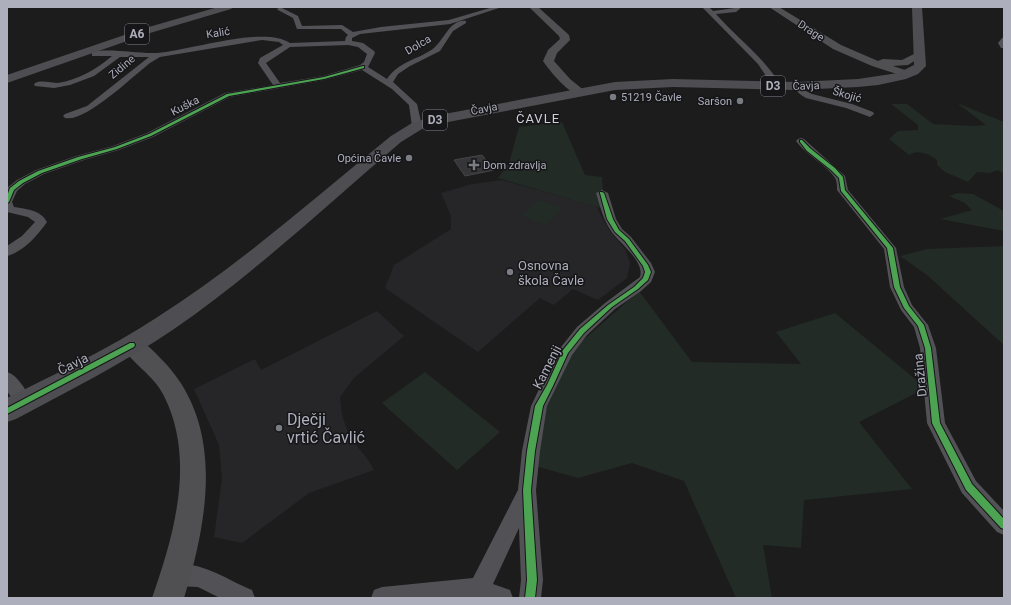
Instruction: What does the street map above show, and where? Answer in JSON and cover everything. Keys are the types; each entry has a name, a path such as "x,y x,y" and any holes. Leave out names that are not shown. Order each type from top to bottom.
{"main road":[{"name":"A6","path":"7,73 169,20 217,7"},
{"name":"A6","path":"7,80 146,31 228,7"},
{"path":"533,7 564,34 565,40 552,52 548,61 572,89"},
{"name":"Drage","path":"773,7 822,39 876,64 909,74"},
{"path":"909,74 920,66 917,7"},
{"path":"7,70 128,31 169,20"},
{"name":"Drage","path":"850,52 905,69 909,74"},
{"path":"877,61 904,63 920,54"},
{"name":"Čavja","path":"16,406 132,345 166,323 241,269 396,139 417,126 439,119 572,89 638,84 796,86 878,81 909,74"},
{"path":"132,345 157,369 175,394 187,424 194,466 192,508 172,586"}],"street":[{"path":"705,7 726,30 750,50 771,74 777,86"},
{"path":"711,12 734,11 739,7"},
{"path":"288,45 281,40 294,31 342,27 352,34 381,29 443,24 480,10 495,8"},
{"path":"280,9 296,17 294,31"},
{"name":"Dolca","path":"389,83 395,73 407,64 437,49 451,30 480,10"},
{"path":"348,43 349,37 352,34"},
{"name":"Kalić","path":"158,55 255,39 268,38 281,40"},
{"path":"1004,39 1002,43 1004,46"},
{"path":"278,86 262,63 263,60 288,45 348,43 360,45 371,53 367,63 363,67 389,83 413,104 417,126"},
{"name":"Zidine","path":"95,54 158,55"},
{"name":"Zidine","path":"38,84 58,85 74,81 101,69 119,54"},
{"name":"Zidine","path":"68,116 90,108 146,61 158,55"},
{"name":"Kuška","path":"21,182 61,164 116,148 150,135 228,95 324,78 363,67"},
{"name":"Škojić","path":"796,86 803,93 809,96 849,106 870,114"},
{"name":"Dražina","path":"801,141 841,178 844,190 890,248 897,287 906,307 921,325 928,348 936,423 970,487 1004,525"},
{"path":"7,182 21,182"},
{"path":"7,252 26,239 41,222 39,218 32,214 9,209 7,203 12,190 21,182"},
{"name":"Kamenji","path":"530,598 532,580 527,490 531,451 539,406 550,386 565,352 582,331 610,306 636,288 646,279 648,272 628,240 617,231 610,219 602,193"},
{"path":"7,378 16,406"},
{"name":"Kamenji","path":"479,589 527,490"},
{"path":"172,586 192,574 244,598"},
{"path":"382,598 454,590 479,589 502,598"}],"shaded area":[{"path":"957,103 1004,122 1004,174 998,170 990,173 977,172 968,182 945,172 937,165 937,160 931,156 920,152 909,155 889,139 898,131 918,130 918,125 891,104 907,104 933,124 972,126 986,125"},
{"path":"562,122 585,175 602,177 604,209 498,178 509,163 519,127"},
{"name":"Osnovna škola Čavle","path":"502,180 596,206 609,230 625,249 630,263 627,278 598,300 573,289 554,305 540,298 478,352 385,288 394,265 451,229 451,216 441,193 472,184"},
{"path":"958,193 973,194 1004,211 1004,231 940,219 972,210 965,203 949,196"},
{"path":"538,200 563,208 546,225 521,216"},
{"path":"1004,246 1004,345 927,275 900,256 927,249"},
{"path":"639,291 692,362 801,364 776,332 835,313 926,388 859,422 912,489 804,500 801,548 763,545 772,598 736,598 684,481 632,463 578,478 535,466 547,406 572,350"},
{"name":"Dječji vrtić Čavlić","path":"377,311 404,336 354,378 340,397 342,415 349,436 369,461 374,470 309,493 242,543 214,537 222,479 219,445 194,389 255,359 261,370"},
{"path":"425,372 500,432 457,470 382,403"}],"building":[{"name":"Dom zdravlja","path":"482,155 494,170 465,176 454,160"}],"cycle path":[{"path":"7,202 12,189 21,182 40,172 80,158 116,148 150,135 228,95 324,78 363,67"},
{"path":"801,141 841,178 843,190 890,248 897,287 906,307 921,325 928,348 936,423 969,487 1004,525"},
{"path":"530,598 532,580 527,490 531,451 539,406 550,386 565,352 582,331 610,306 636,288 646,279 648,272 646,266 627,240 617,231 610,219 602,193"},
{"path":"7,411 132,345"}],"place":[{"name":"51219 Čavle","path":"613,97"},
{"name":"Saršon","path":"740,101"},
{"name":"Općina Čavle","path":"409,158"},
{"name":"Dom zdravlja","path":"474,165"},
{"name":"Osnovna škola Čavle","path":"510,272"},
{"name":"Dječji vrtić Čavlić","path":"279,428"}],"district":[{"name":"ČAVLE","path":"538,118"}]}
